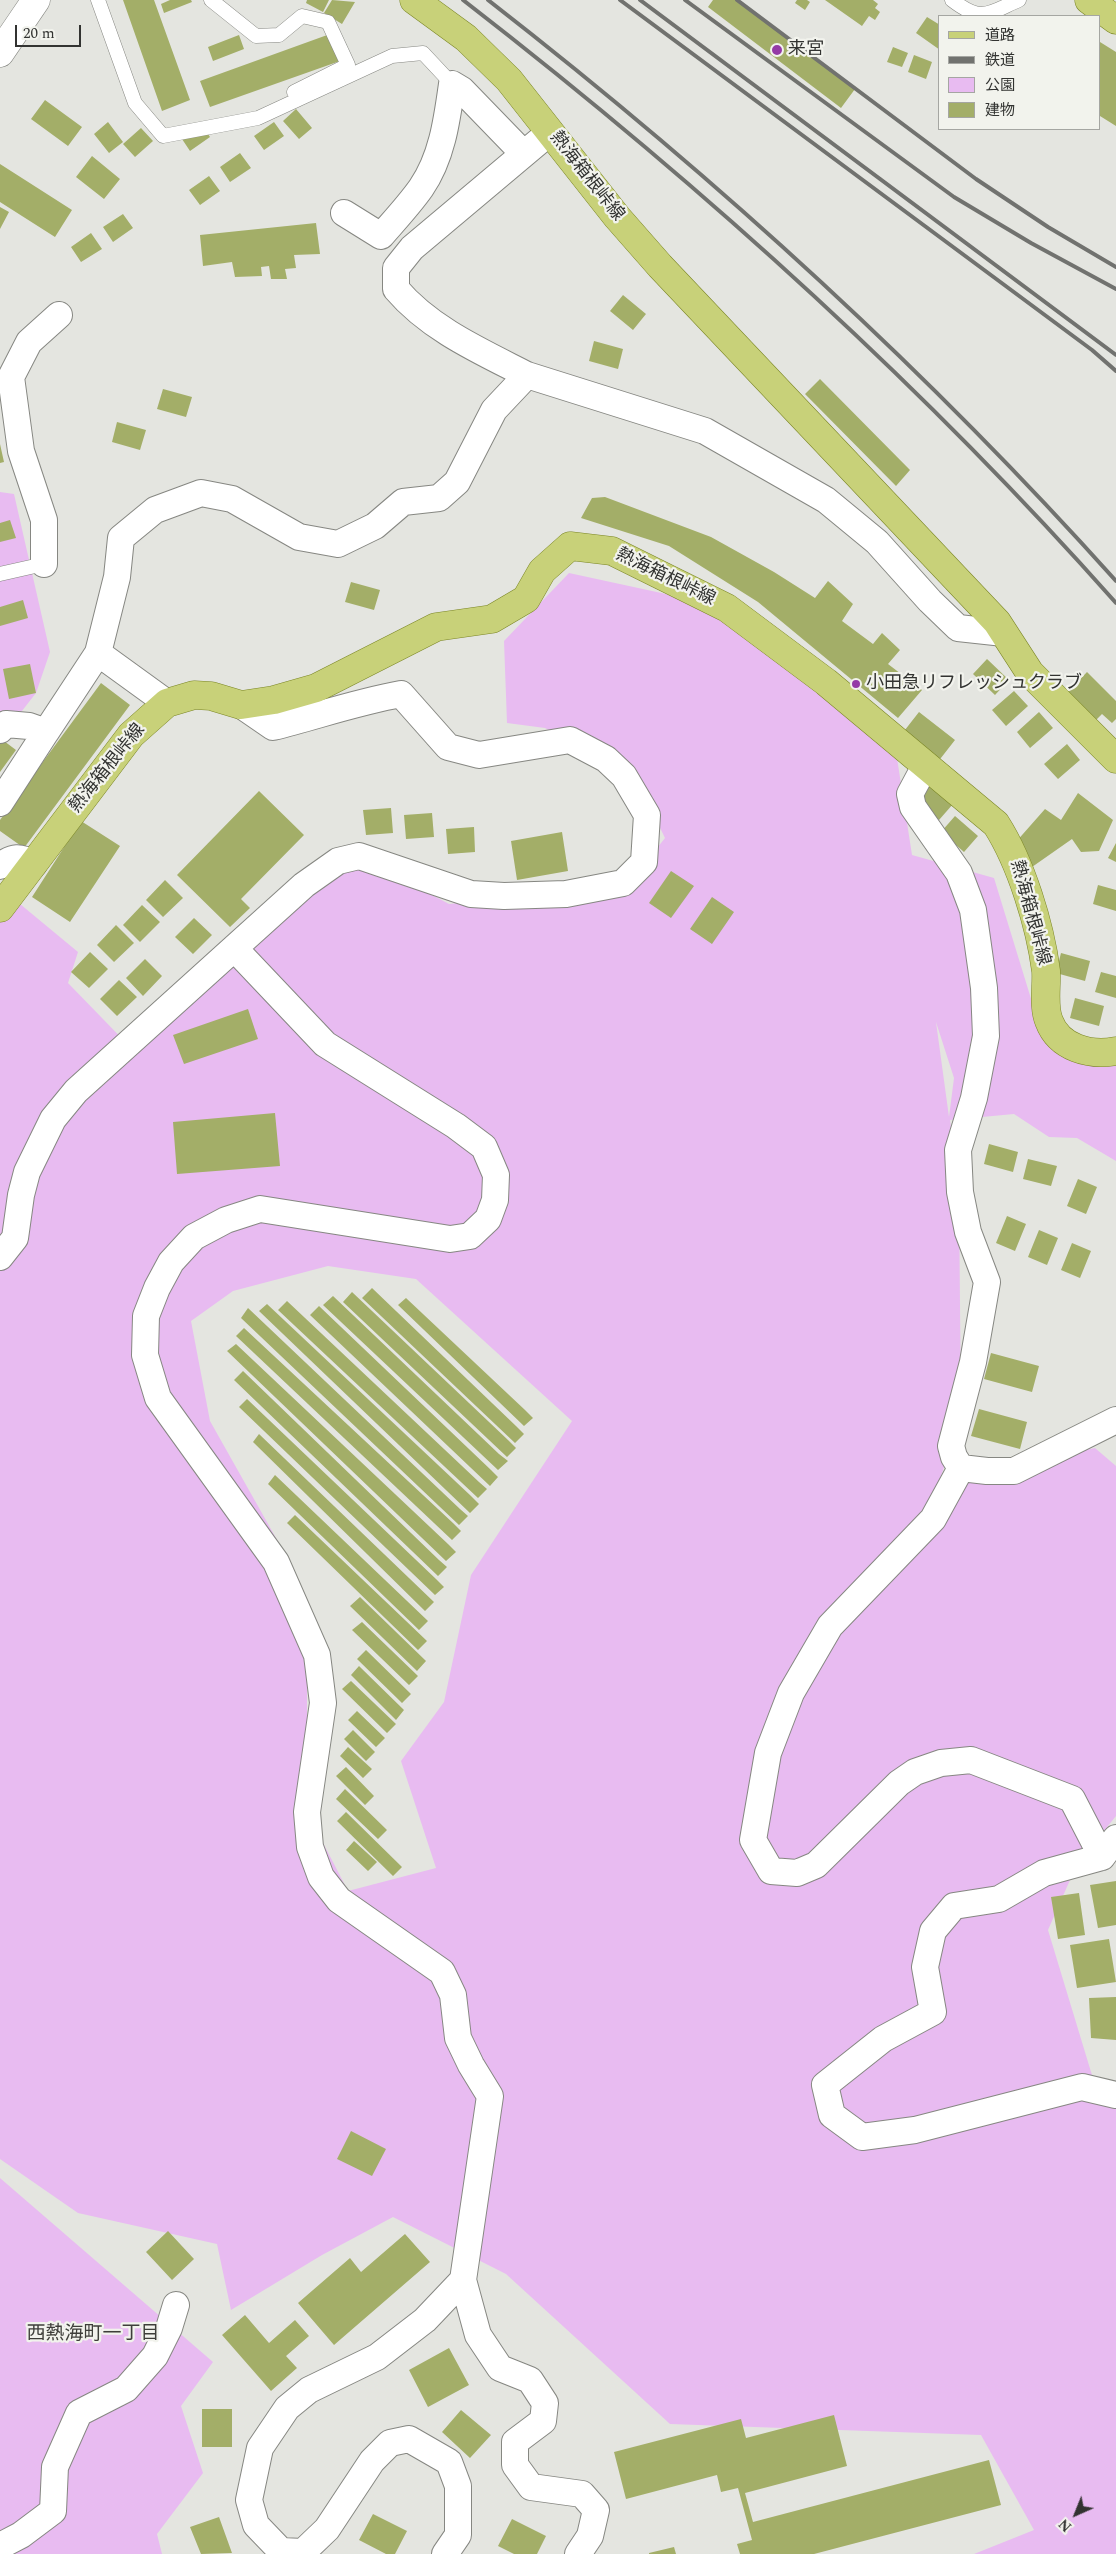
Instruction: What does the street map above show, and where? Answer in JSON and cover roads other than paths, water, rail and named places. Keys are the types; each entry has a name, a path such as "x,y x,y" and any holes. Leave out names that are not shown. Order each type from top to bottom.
{"main road":[{"name":"熱海箱根峠線","path":"414,0 466,38 509,80 618,217 660,266 997,622 1030,673 1116,759"},
{"path":"1089,0 1116,20"},
{"name":"熱海箱根峠線","path":"0,908 131,735 167,704 194,695 210,696 241,705 274,700 316,688 436,627 492,619 526,599 542,571 570,546 588,547 612,551 727,608 826,682 996,824 1012,848 1031,908 1046,970 1048,1020 1061,1040 1086,1052 1116,1051"}],"street":[{"path":"0,54 36,0"},
{"path":"344,213 381,236 422,187 434,164 446,129 452,84 462,90 524,154"},
{"path":"550,132 412,248 396,268 396,289 408,303 454,338 527,375 705,431 826,500 877,542 958,628 1004,633"},
{"path":"44,564 44,520 21,451 6,379 29,342 59,315"},
{"path":"0,803 98,653 117,577 121,538 155,510 200,493 232,499 299,537 338,544 375,526 403,502 439,498 457,482 494,410 527,375"},
{"path":"98,653 167,704"},
{"path":"0,1257 15,1238 21,1194 27,1172 53,1119 76,1091 304,885 338,861 359,856 471,894 504,896 566,894 623,883 644,862 647,814 624,776 606,759 570,740 479,756 448,747 401,694 359,702 319,716 273,727 241,705"},
{"path":"0,730 6,724 29,726 46,732"},
{"path":"925,766 910,794 913,808 959,873 973,910 984,988 986,1036 974,1098 958,1150 960,1192 968,1232 987,1282 973,1362 951,1446 954,1457 961,1468"},
{"path":"0,866 9,859 21,857 34,864"},
{"path":"235,949 325,1044 456,1126 484,1147 496,1175 495,1200 488,1219 470,1236 450,1239 260,1209 226,1220 194,1237 171,1262 157,1288 146,1316 145,1355 158,1398 276,1562 317,1655 323,1703 307,1812 310,1846 321,1878 339,1900 442,1972 453,1995 458,2038 471,2065 490,2096 463,2280 478,2335 500,2368 530,2380 545,2403 543,2420 515,2442 515,2465 531,2487 582,2494 596,2510 590,2536 578,2554"},
{"path":"961,1468 987,1471 1014,1471 1116,1420"},
{"path":"961,1468 933,1519 830,1626 791,1693 768,1753 753,1840 770,1871 797,1873 816,1865 899,1783 915,1772 942,1763 971,1760 1072,1798 1109,1848 1044,1874 999,1899 954,1906 933,1931 925,1967 933,2012 883,2039 825,2085 832,2115 862,2137 915,2130 1082,2087 1116,2096"},
{"path":"445,2554 458,2535 458,2486 449,2462 409,2439 390,2443 372,2461 327,2529 303,2552 281,2551 256,2525 249,2500 260,2448 286,2408 309,2390 377,2357 425,2320 463,2280"},
{"path":"0,2546 21,2535 53,2511 56,2467 79,2413 126,2388 155,2356 169,2328 176,2305"}],"lane":[{"path":"98,0 135,103 163,136 258,118 392,56 423,53 452,84"},
{"path":"211,0 256,36 279,35 302,16 328,22 348,65 235,121"},
{"path":"952,0 968,12 978,15 1019,0"},
{"path":"0,574 44,564"}],"railway":[{"path":"463,0 636,140 804,286 964,441 1116,603"},
{"path":"488,0 572,66 654,135 815,276 969,425 1116,581"},
{"path":"620,0 1092,350 1116,371"},
{"path":"640,0 1116,355"},
{"path":"685,0 954,197 1031,243 1116,289"},
{"path":"737,0 976,179 1048,227 1116,267"}],"place":[{"name":"来宮","path":"777,50"},
{"name":"小田急リフレッシュクラブ","path":"856,684"}],"district":[{"name":"西熱海町一丁目","path":"93,2335"}]}
